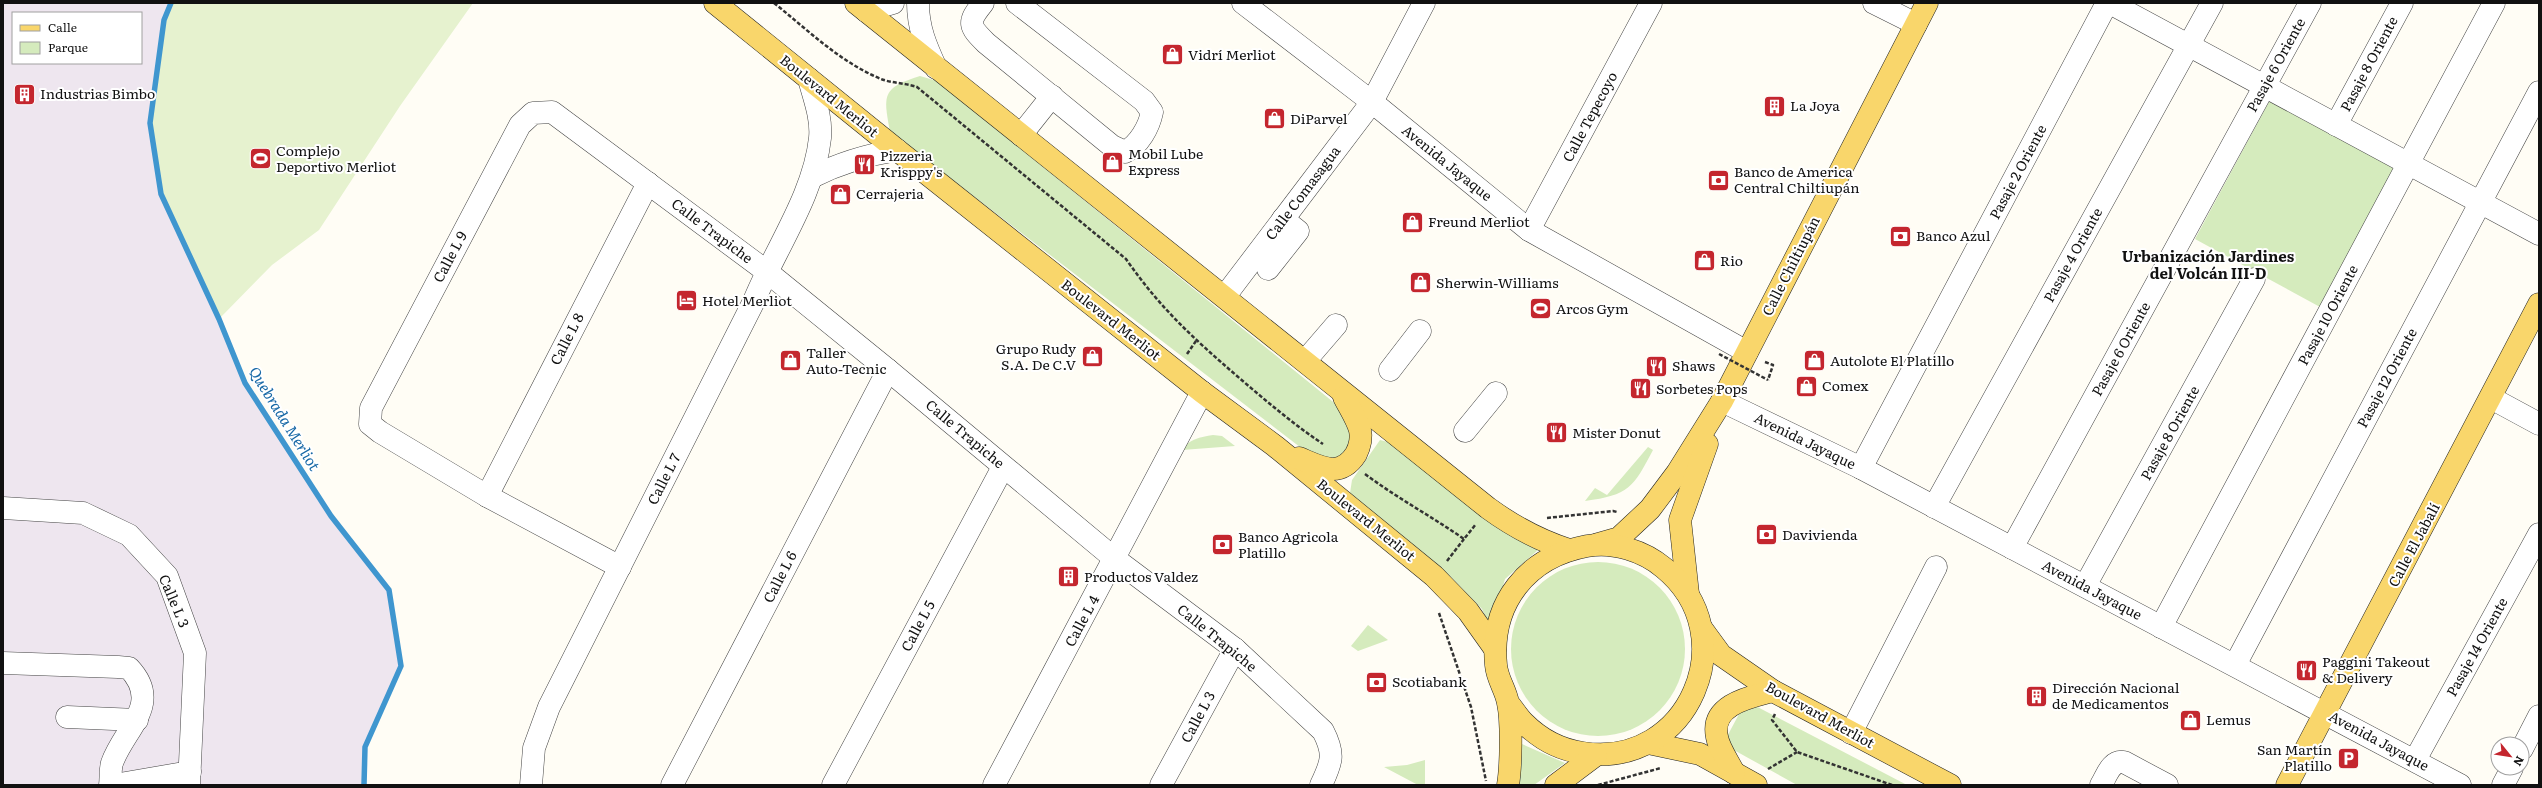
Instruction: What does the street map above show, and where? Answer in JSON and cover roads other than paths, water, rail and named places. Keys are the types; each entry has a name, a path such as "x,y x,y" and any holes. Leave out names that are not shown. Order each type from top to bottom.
{"main road":[{"name":"Boulevard Merliot","path":"715,3 897,150 1202,392 1275,446 1434,576 1468,611 1495,649"},
{"name":"Calle Chiltiupán","path":"1591,545 1619,538 1650,509 1677,473 1722,401 1927,3"},
{"path":"861,7 1513,527 1539,540 1569,550"},
{"name":"Calle El Jabalí","path":"2287,785 2539,304"},
{"path":"1275,446 1328,469 1342,468 1350,463 1361,445 1360,430 1341,391"},
{"name":"Calle Chiltiupán","path":"1688,594 1680,520 1722,401"},
{"path":"1508,703 1525,724 1545,740 1570,751 1596,755 1623,752 1648,742 1670,727 1687,706 1699,682 1704,656 1702,629 1688,594 1674,576 1656,562 1636,552 1614,546 1591,545 1569,550 1549,558 1531,571 1516,587 1504,606 1497,627 1495,649 1496,667 1508,703 1508,784"},
{"name":"Boulevard Merliot","path":"1702,629 1721,655 1774,692 1950,785"},
{"path":"1747,780 1717,737 1717,722 1723,713 1737,702 1774,692"},
{"path":"1648,742 1700,754 1747,780"},
{"path":"1556,785 1596,755"}],"street":[{"path":"861,7 893,3"},
{"path":"918,3 918,18 923,40 936,68"},
{"path":"983,3 974,13 971,28 986,43 1120,152 1125,152 1133,148 1150,123 1152,112 1144,101 1017,3"},
{"name":"Avenida Jayaque","path":"1243,3 1372,102 1529,230 1747,352"},
{"name":"Calle Comasagua","path":"1225,296 1372,102 1424,3"},
{"name":"Calle Tepecoyo","path":"1529,230 1651,3"},
{"path":"1874,3 1916,24"},
{"path":"2108,3 2189,45 2539,234"},
{"name":"Pasaje 2 Oriente","path":"1861,468 2108,3"},
{"name":"Pasaje 4 Oriente","path":"1934,507 2212,3"},
{"name":"Pasaje 6 Oriente","path":"2012,548 2310,3"},
{"name":"Pasaje 8 Oriente","path":"2336,125 2402,3"},
{"name":"Pasaje 10 Oriente","path":"2161,626 2494,3"},
{"name":"Calle L 7","path":"531,785 534,748 549,707 754,301 766,272 812,177 820,137 818,112 809,79"},
{"name":"Pasaje 12 Oriente","path":"2235,665 2539,92"},
{"path":"1021,135 1052,96"},
{"name":"Calle Trapiche","path":"552,112 766,272 888,370 1115,559 1235,649 1323,730 1331,747 1330,766 1321,785"},
{"name":"Calle L 9","path":"487,496 380,432 370,424 371,408 520,125 532,113 552,112"},
{"path":"812,177 838,165 868,155 897,150"},
{"name":"Calle L 8","path":"487,496 648,183"},
{"path":"1268,269 1298,231 1283,219"},
{"name":"Pasaje 8 Oriente","path":"2085,586 2254,279"},
{"path":"1305,362 1336,325"},
{"path":"1390,370 1420,331"},
{"name":"Calle L 6","path":"672,785 888,370"},
{"name":"Calle L 4","path":"994,785 1115,559 1202,392"},
{"path":"1465,431 1496,393"},
{"path":"2491,398 2539,424"},
{"name":"Avenida Jayaque","path":"1722,401 1861,468 2460,785"},
{"name":"Calle L 5","path":"832,785 1003,466"},
{"path":"487,496 620,568"},
{"name":"Calle L 3","path":"3,508 83,513 129,535 166,576 195,653 189,778"},
{"name":"Pasaje 14 Oriente","path":"2415,760 2539,534"},
{"path":"1851,733 1936,567"},
{"name":"Calle L 3","path":"1161,785 1235,649"},
{"path":"3,663 129,668 137,676 142,688 143,703 137,720 112,763 110,785"},
{"path":"2529,736 2539,716"},
{"path":"67,717 137,720"},
{"path":"2101,785 2112,765 2119,761 2124,762 2167,785"},
{"path":"2503,785 2508,776"},
{"path":"114,785 189,778"}],"waterway":[{"name":"Quebrada Merliot","path":"171,3 164,20 150,123 161,194 219,319 245,383 331,516 389,590 401,666 365,747 364,785"}],"place":[{"name":"Vidrí Merliot","path":"1172,55"},
{"name":"Industrias Bimbo","path":"25,94"},
{"name":"La Joya","path":"1775,106"},
{"name":"DiParvel","path":"1275,119"},
{"name":"Complejo Deportivo Merliot","path":"261,159"},
{"name":"Mobil Lube Express","path":"1112,162"},
{"name":"Pizzeria Krisppy's","path":"864,164"},
{"name":"Banco de America Central Chiltiupán","path":"1719,180"},
{"name":"Cerrajeria","path":"841,194"},
{"name":"Freund Merliot","path":"1412,222"},
{"name":"Banco Azul","path":"1900,236"},
{"name":"Rio","path":"1704,261"},
{"name":"Sherwin-Williams","path":"1420,283"},
{"name":"Hotel Merliot","path":"687,301"},
{"name":"Arcos Gym","path":"1540,309"},
{"name":"Grupo Rudy S.A. De C.V","path":"1092,357"},
{"name":"Taller Auto-Tecnic","path":"790,361"},
{"name":"Autolote El Platillo","path":"1814,361"},
{"name":"Shaws","path":"1657,366"},
{"name":"Comex","path":"1807,386"},
{"name":"Sorbetes Pops","path":"1641,389"},
{"name":"Mister Donut","path":"1557,433"},
{"name":"Davivienda","path":"1766,535"},
{"name":"Banco Agricola Platillo","path":"1223,545"},
{"name":"Productos Valdez","path":"1068,577"},
{"name":"Paggini Takeout & Delivery","path":"2307,670"},
{"name":"Scotiabank","path":"1376,682"},
{"name":"Dirección Nacional de Medicamentos","path":"2036,696"},
{"name":"Lemus","path":"2191,720"},
{"name":"San Martín Platillo","path":"2348,758"}],"district":[{"name":"Urbanización Jardines del Volcán III-D","path":"2208,266"}]}
